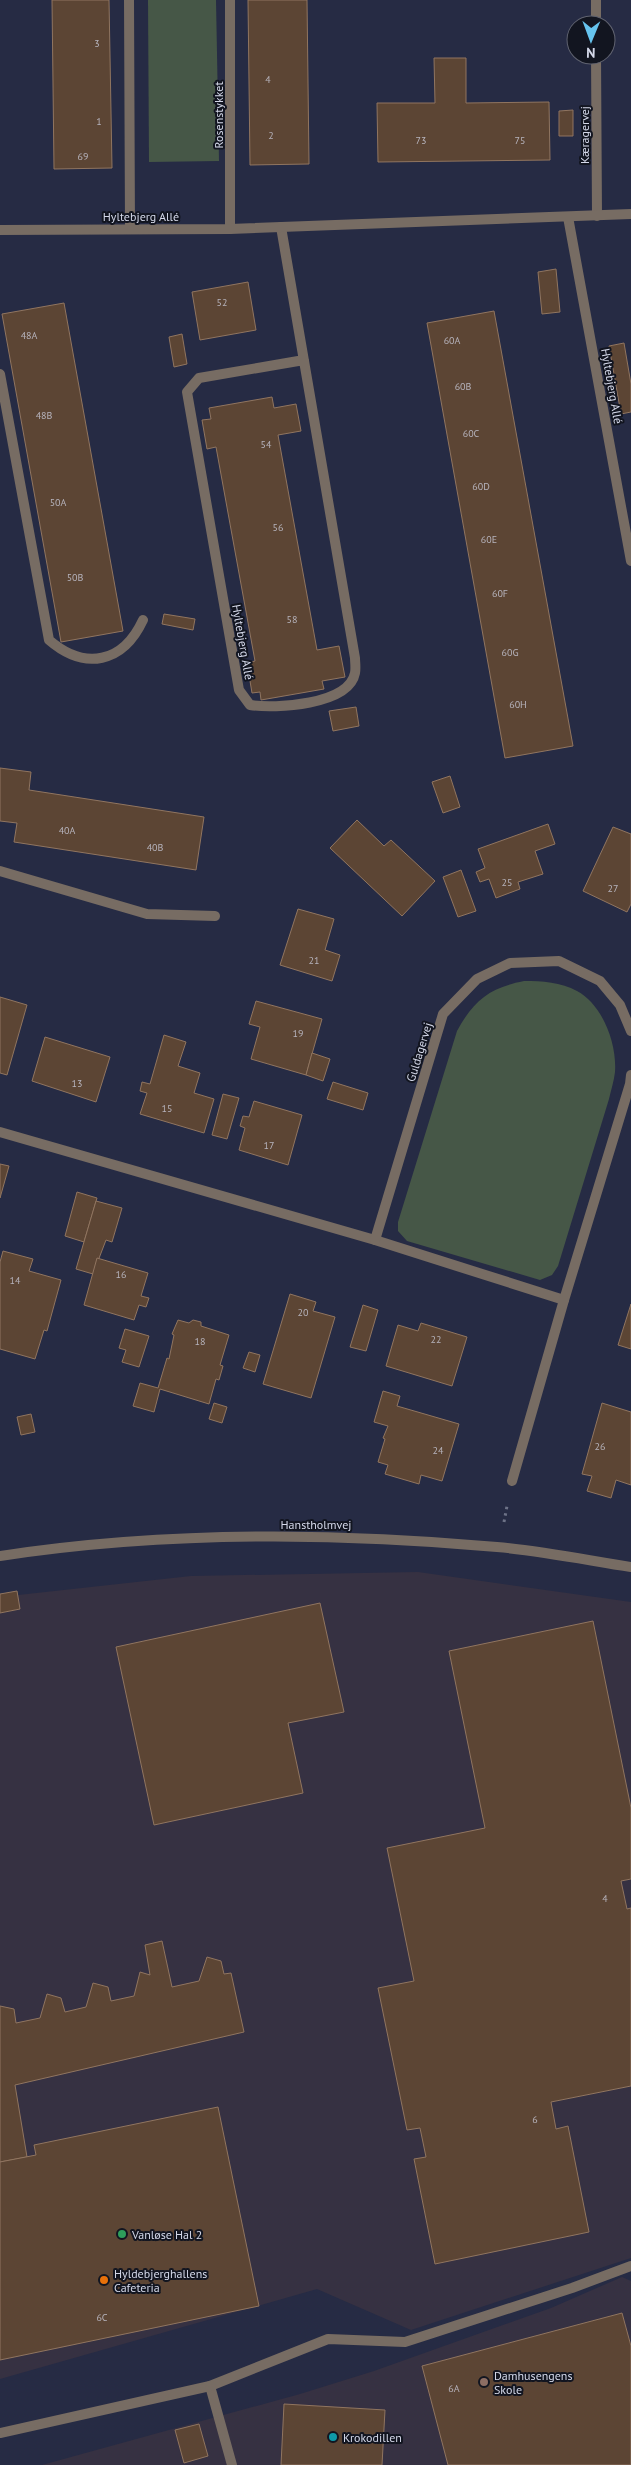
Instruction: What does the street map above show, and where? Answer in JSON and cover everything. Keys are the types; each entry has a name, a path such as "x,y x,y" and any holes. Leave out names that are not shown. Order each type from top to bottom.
{"street":[{"path":"129,0 130,228"},
{"name":"Rosenstykket","path":"230,0 230,229"},
{"path":"596,0 596,15"},
{"name":"Kæragervej","path":"596,65 597,216"},
{"name":"Hyltebjerg Allé","path":"0,230 230,229 631,214"},
{"name":"Hyltebjerg Allé","path":"568,216 631,561"},
{"name":"Hyltebjerg Allé","path":"281,227 304,360 355,658 356,675 346,689 328,699 269,708 250,706 239,690 187,392 199,378 304,360"},
{"path":"0,374 49,640 61,650 77,657 93,660 110,656 124,648 136,636 143,620"},
{"path":"0,871 147,914 215,916"},
{"name":"Guldagervej","path":"375,1240 443,1014 477,979 510,963 559,961 600,981 620,1005 631,1031"},
{"path":"512,1481 564,1300 631,1084 631,1075"},
{"path":"0,1132 375,1240 564,1300"},
{"name":"Hanstholmvej","path":"0,1556 180,1537 344,1536 499,1547 631,1567"},
{"path":"0,2433 210,2386 328,2339 405,2342 572,2288 631,2266"},
{"path":"210,2386 232,2465"}],"path":[{"path":"499,1547 512,1481"}],"shaded area":[{"path":"418,1572 631,1602 631,2258 411,2330 317,2289 0,2379 0,1597 191,1576"},
{"name":"Damhusengens Skole","path":"622,2277 631,2281 631,2465 42,2465 300,2394 374,2371 551,2308"}],"green space":[{"path":"148,0 216,0 219,161 149,162"},
{"path":"524,981 558,984 571,988 586,997 601,1015 606,1026 611,1038 615,1061 615,1075 609,1099 558,1266 552,1275 540,1280 407,1241 398,1231 398,1222 457,1031 476,1003 484,997 501,987"}],"building":[{"path":"52,0 109,0 112,168 54,169"},
{"path":"248,0 307,0 309,164 250,165"},
{"path":"434,58 466,58 466,103 549,102 550,160 378,162 377,103 435,103"},
{"path":"573,110 573,136 559,136 559,111"},
{"path":"556,269 560,312 542,314 538,272"},
{"path":"248,282 256,330 200,340 192,292"},
{"path":"64,303 123,631 61,642 2,314"},
{"path":"494,311 573,746 505,758 427,323"},
{"path":"182,334 187,364 174,367 169,337"},
{"path":"624,343 631,384 631,412 621,414 609,346"},
{"path":"272,397 274,408 296,404 301,431 278,435 317,650 339,646 345,677 322,681 324,689 261,700 260,692 252,693 247,663 255,661 216,447 207,449 202,420 211,419 209,408"},
{"path":"164,614 195,619 193,630 162,624"},
{"path":"356,707 359,726 333,731 329,711"},
{"path":"0,768 31,772 29,790 204,817 196,870 14,842 17,823 0,821"},
{"path":"450,776 460,807 443,813 432,782"},
{"path":"357,820 384,846 391,840 435,881 402,916 330,848"},
{"path":"548,824 555,844 535,851 543,874 518,882 520,889 496,898 489,879 480,882 476,872 485,868 478,849"},
{"path":"613,827 631,834 631,904 627,912 583,891"},
{"path":"461,870 476,911 458,917 443,877"},
{"path":"298,909 334,919 325,950 340,955 332,981 280,965"},
{"path":"0,997 27,1005 7,1075 0,1073"},
{"path":"256,1001 322,1019 306,1075 251,1059 260,1027 249,1024"},
{"path":"164,1035 186,1042 178,1066 200,1073 194,1093 214,1099 204,1133 140,1114 147,1093 140,1091 142,1082 150,1084"},
{"path":"45,1037 110,1057 96,1102 32,1081"},
{"path":"312,1053 330,1059 323,1081 306,1075"},
{"path":"333,1082 368,1093 363,1110 327,1099"},
{"path":"223,1094 239,1098 227,1139 212,1135"},
{"path":"254,1101 302,1115 288,1165 239,1150 245,1128 240,1126 243,1116 249,1117"},
{"path":"0,1164 9,1166 0,1198"},
{"path":"77,1192 97,1198 84,1242 65,1236"},
{"path":"96,1201 122,1208 112,1242 106,1240 93,1274 76,1269"},
{"path":"3,1251 33,1259 29,1271 61,1280 47,1331 44,1330 35,1359 0,1349 0,1262"},
{"path":"97,1258 148,1273 141,1296 149,1298 146,1307 139,1305 134,1320 84,1305"},
{"path":"290,1294 316,1302 313,1311 335,1317 311,1398 263,1384"},
{"path":"631,1304 631,1349 618,1345"},
{"path":"363,1305 378,1310 366,1351 350,1347"},
{"path":"178,1320 189,1323 193,1320 201,1322 201,1326 229,1335 220,1365 223,1366 219,1380 216,1379 209,1404 160,1389 154,1412 133,1406 140,1383 158,1388 167,1358 169,1359 174,1335 172,1334"},
{"path":"421,1323 467,1337 452,1386 386,1366 398,1325 418,1331"},
{"path":"125,1329 149,1336 139,1367 122,1362 126,1350 119,1348"},
{"path":"249,1352 260,1355 255,1372 243,1368"},
{"path":"383,1391 400,1396 397,1406 459,1424 442,1481 421,1475 419,1484 385,1474 388,1465 378,1462 385,1439 383,1438 388,1426 374,1422"},
{"path":"214,1403 227,1407 222,1423 209,1419"},
{"path":"602,1403 631,1412 631,1485 616,1480 611,1498 587,1491 592,1476 582,1474"},
{"path":"31,1414 35,1432 21,1435 17,1417"},
{"path":"17,1591 20,1609 0,1613 0,1594"},
{"path":"320,1603 344,1712 288,1723 303,1793 154,1825 116,1647"},
{"path":"593,1621 631,1808 631,1879 621,1881 627,1909 631,1908 631,2086 551,2102 556,2129 568,2126 589,2232 435,2264 414,2159 426,2157 420,2128 407,2130 378,1988 414,1981 387,1848 485,1828 449,1651"},
{"path":"162,1941 172,1987 199,1981 207,1957 221,1961 224,1974 231,1973 244,2032 15,2085 27,2157 0,2162 0,2006 14,2009 16,2023 40,2018 47,1994 61,1998 65,2012 86,2007 93,1983 108,1987 111,2001 134,1996 140,1972 150,1975 145,1945"},
{"name":"Vanløse Hal 2","path":"218,2107 259,2306 0,2360 0,2162 36,2155 34,2145"},
{"path":"622,2313 631,2346 631,2465 448,2465 422,2366"},
{"name":"Krokodillen","path":"284,2404 385,2410 382,2465 281,2465"},
{"path":"199,2424 208,2456 184,2463 175,2430"}],"place":[{"name":"Vanløse Hal 2","path":"122,2234"},
{"name":"Hyldebjerghallens Cafeteria","path":"104,2280"},
{"name":"Damhusengens Skole","path":"484,2382"},
{"name":"Krokodillen","path":"333,2437"}]}
